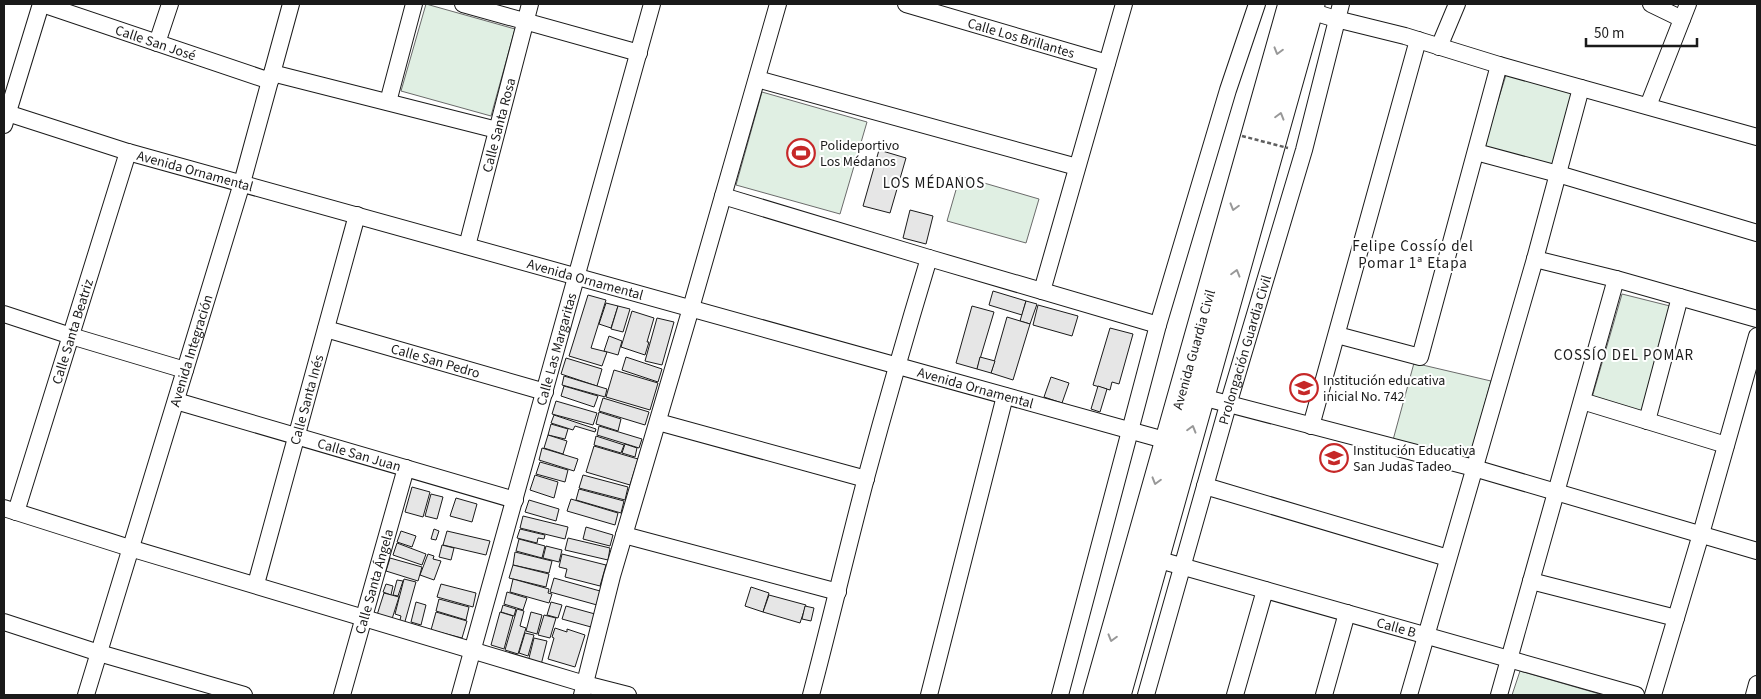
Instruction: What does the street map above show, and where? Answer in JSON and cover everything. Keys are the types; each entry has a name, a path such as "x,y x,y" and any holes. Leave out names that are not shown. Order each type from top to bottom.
{"highway":[{"name":"Avenida Guardia Civil","path":"1118,695 1156,559 1192,394 1304,6"},
{"name":"Avenida Guardia Civil","path":"1096,695 1168,442 1192,394"}],"street":[{"name":"Calle San José","path":"41,4 157,43 271,77 388,102 497,130"},
{"path":"5,116 41,4"},
{"path":"157,43 170,4"},
{"name":"Avenida Integración","path":"86,695 242,183 291,4"},
{"path":"388,102 414,4"},
{"path":"463,4 639,53"},
{"name":"Calle Santa Rosa","path":"467,246 530,4"},
{"name":"Calle Las Margaritas","path":"460,695 652,4"},
{"path":"584,690 612,576 724,196 778,4"},
{"name":"Calle Los Brillantes","path":"906,4 1108,63"},
{"path":"1042,291 1124,4"},
{"path":"1060,695 1158,325 1228,90 1257,4"},
{"path":"1439,47 1457,4"},
{"path":"1648,106 1686,11 1651,4"},
{"path":"1304,6 1338,12 1439,47 1499,65 1757,137"},
{"name":"Prolongación Guardia Civil","path":"1146,695 1228,404 1304,150 1338,12"},
{"path":"1312,426 1418,40"},
{"path":"1337,335 1420,357 1499,65"},
{"path":"757,78 1077,167"},
{"path":"1409,695 1535,259 1581,88"},
{"name":"Avenida Ornamental","path":"5,116 1168,442"},
{"name":"Calle Santa Beatriz","path":"10,510 71,336 128,152"},
{"path":"1476,152 1558,174 1757,233"},
{"path":"724,196 1158,325"},
{"name":"Calle Santa Inés","path":"256,584 357,215"},
{"path":"811,695 866,479 929,258"},
{"path":"1535,259 1616,279 1757,319"},
{"path":"1499,695 1616,279"},
{"path":"1647,421 1680,298"},
{"path":"5,318 185,370"},
{"name":"Calle San Pedro","path":"326,329 545,392"},
{"path":"1653,695 1757,336"},
{"path":"1192,394 1474,468 1757,551"},
{"path":"929,695 1005,396"},
{"name":"Calle San Juan","path":"176,400 296,437 515,500"},
{"path":"1582,401 1726,445"},
{"path":"658,422 866,479"},
{"name":"Calle Santa Ángela","path":"342,695 406,468"},
{"path":"1205,486 1448,558"},
{"path":"10,510 130,548 474,650 584,690 628,695"},
{"path":"624,535 838,592"},
{"name":"Calle B","path":"1156,559 1636,695"},
{"path":"1531,581 1676,618"},
{"path":"1235,695 1265,590"},
{"path":"1324,695 1347,613"},
{"path":"4,622 224,692 244,695"},
{"path":"1754,695 1757,684"}],"path":[{"path":"1242,136 1288,148"}],"green space":[{"path":"426,4 515,29 491,116 401,91"},
{"path":"1506,75 1572,92 1552,169 1483,149"},
{"name":"Polideportivo Los Médanos","path":"762,92 867,122 840,214 736,185"},
{"path":"960,176 1039,199 1026,243 947,221"},
{"path":"1622,294 1674,307 1644,417 1591,401"},
{"path":"1414,363 1491,381 1470,458 1393,440"},
{"path":"1520,671 1603,695 1512,695"}],"building":[{"path":"879,150 906,158 890,213 863,206"},
{"path":"910,210 933,216 926,244 903,238"},
{"path":"993,291 1026,301 1022,315 989,305"},
{"path":"588,295 606,300 591,348 607,352 602,366 569,356"},
{"path":"1026,301 1037,304 1030,324 1020,321"},
{"path":"606,303 618,306 611,328 599,324"},
{"path":"1038,305 1078,316 1072,336 1033,325"},
{"path":"618,306 630,309 623,332 611,329"},
{"path":"972,306 994,312 977,369 956,363"},
{"path":"632,311 654,318 645,355 621,347"},
{"path":"1007,317 1030,324 1013,380 991,373"},
{"path":"657,318 674,322 662,365 645,361"},
{"path":"1110,328 1133,334 1119,384 1112,382 1110,390 1093,385"},
{"path":"609,336 622,341 618,355 604,351"},
{"path":"626,357 662,369 658,382 622,370"},
{"path":"980,357 995,361 991,373 977,369"},
{"path":"566,358 602,369 597,386 561,374"},
{"path":"614,370 658,383 650,410 606,397"},
{"path":"564,376 607,389 605,397 562,385"},
{"path":"1051,377 1069,383 1062,403 1044,397"},
{"path":"564,386 598,396 594,407 561,396"},
{"path":"1098,386 1107,389 1100,412 1091,409"},
{"path":"603,398 649,412 645,425 599,411"},
{"path":"556,401 597,413 593,425 552,414"},
{"path":"599,412 621,419 618,431 596,424"},
{"path":"554,415 596,429 595,432 575,426 573,430 551,423"},
{"path":"551,424 568,429 565,439 548,435"},
{"path":"599,426 642,439 639,448 597,435"},
{"path":"548,435 567,441 563,454 544,448"},
{"path":"596,436 624,445 621,453 594,445"},
{"path":"625,444 637,448 635,457 622,453"},
{"path":"594,446 638,459 630,485 586,472"},
{"path":"542,448 578,459 574,471 539,460"},
{"path":"540,462 568,470 565,482 536,474"},
{"path":"535,475 558,482 554,498 530,490"},
{"path":"583,475 628,487 625,500 579,488"},
{"path":"412,487 430,492 423,517 405,512"},
{"path":"579,489 624,501 621,513 576,500"},
{"path":"431,494 443,497 437,519 425,516"},
{"path":"456,498 477,504 472,522 450,516"},
{"path":"571,499 618,513 615,525 567,511"},
{"path":"529,500 559,509 556,521 525,512"},
{"path":"523,516 568,527 565,539 520,528"},
{"path":"586,527 613,535 610,546 583,539"},
{"path":"434,529 439,531 436,540 431,539"},
{"path":"520,529 545,535 544,539 538,538 537,543 517,538"},
{"path":"401,531 416,536 412,547 397,542"},
{"path":"447,531 490,541 486,555 443,545"},
{"path":"568,538 610,548 608,560 565,550"},
{"path":"519,539 545,546 542,558 516,551"},
{"path":"397,543 426,554 422,565 393,555"},
{"path":"442,545 454,548 451,560 439,557"},
{"path":"546,546 562,550 559,562 543,558"},
{"path":"515,552 552,561 549,573 513,565"},
{"path":"428,554 434,556 433,559 441,561 434,580 420,575"},
{"path":"562,554 606,565 600,586 565,577 567,569 559,567"},
{"path":"390,558 422,567 418,581 386,571"},
{"path":"513,565 549,574 546,587 509,578"},
{"path":"554,578 600,591 597,605 550,592"},
{"path":"404,579 416,582 404,625 399,624 401,616 395,614"},
{"path":"513,579 549,589 548,593 552,594 549,603 510,592"},
{"path":"397,580 403,581 398,596 393,595"},
{"path":"386,584 393,586 391,595 383,592"},
{"path":"441,584 476,593 473,607 437,597"},
{"path":"751,587 769,593 763,612 745,606"},
{"path":"507,592 527,598 523,610 504,604"},
{"path":"384,593 399,597 392,619 377,615"},
{"path":"769,595 806,605 800,623 763,612"},
{"path":"439,599 469,607 466,620 436,611"},
{"path":"416,602 426,605 421,625 411,622"},
{"path":"551,602 562,605 558,618 547,615"},
{"path":"503,605 516,609 514,616 501,612"},
{"path":"566,606 595,614 591,627 562,619"},
{"path":"805,606 814,608 811,621 802,619"},
{"path":"517,609 524,611 520,626 526,628 518,654 505,650"},
{"path":"436,612 467,621 462,638 431,630"},
{"path":"500,612 513,616 504,649 491,645"},
{"path":"531,612 542,615 537,634 526,631"},
{"path":"544,615 556,618 550,638 538,635"},
{"path":"555,628 567,632 567,629 585,635 575,667 548,659"},
{"path":"525,633 534,635 528,656 519,653"},
{"path":"534,638 547,641 541,665 528,662"}],"place":[{"name":"Polideportivo Los Médanos","path":"801,153"},
{"name":"Institución educativa inicial No. 742","path":"1304,388"},
{"name":"Institución Educativa San Judas Tadeo","path":"1334,458"}],"district":[{"name":"LOS MÉDANOS","path":"934,183"},
{"name":"Felipe Cossío del Pomar 1ª Etapa","path":"1413,254"},
{"name":"COSSÍO DEL POMAR","path":"1624,355"}]}
